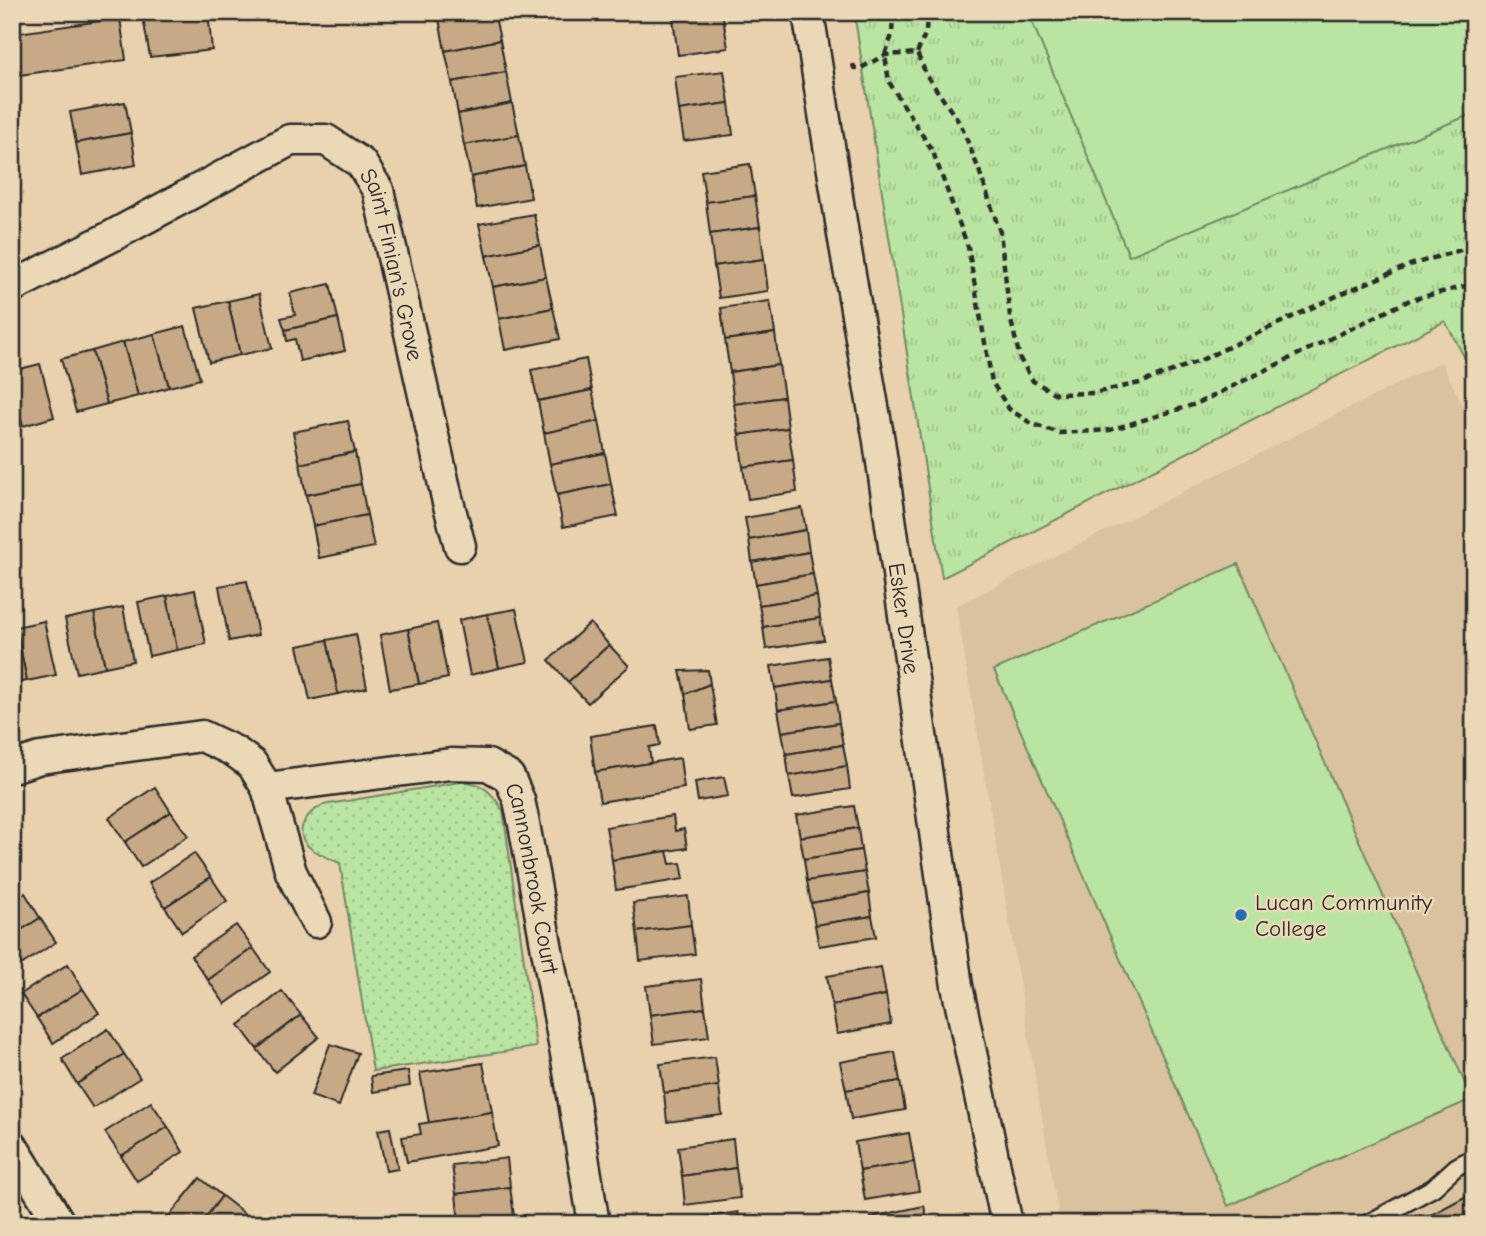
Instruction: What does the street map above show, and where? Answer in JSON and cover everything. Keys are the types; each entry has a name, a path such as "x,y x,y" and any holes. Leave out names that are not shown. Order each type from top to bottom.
{"street":[{"name":"Esker Drive","path":"808,12 879,441 957,986 1007,1224"},
{"name":"Saint Finian's Grove","path":"12,287 290,140 326,140 361,163 378,190 460,546"},
{"path":"12,766 40,758 202,736 234,751 252,764 267,788 291,872 316,922"},
{"name":"Cannonbrook Court","path":"267,788 451,764 488,765 509,777 519,800 526,834 594,1224"},
{"path":"12,1146 60,1224"}],"lane":[{"path":"1367,1224 1433,1188 1450,1171 1474,1157"}],"path":[{"path":"893,12 892,35 885,55 889,82 933,152 968,247 992,382 1009,409 1032,424 1060,433 1111,430 1184,408 1410,300 1474,284"},
{"path":"928,12 926,32 917,54 927,76 961,125 1000,232 1010,316 1020,359 1033,381 1056,394 1094,393 1140,383 1199,361 1343,293 1399,270 1474,246"},
{"path":"861,68 885,55 917,54"}],"shaded area":[{"name":"Lucan Community College","path":"1441,362 1474,427 1474,1224 1060,1224 956,606"}],"green space":[{"path":"854,12 1474,12 1474,375 1445,321 942,578"},
{"path":"1028,12 1474,12 1474,113 1129,256"},
{"path":"1238,564 1472,1099 1228,1206 994,670"},
{"path":"460,782 474,783 485,789 503,810 536,1047 373,1071 340,863 316,852 306,844 301,832 303,825 310,814 323,805"}],"building":[{"path":"142,12 208,12 212,50 150,57"},
{"path":"475,12 494,12 500,40 445,51 439,19"},
{"path":"672,12 722,12 728,48 678,55"},
{"path":"120,18 126,60 12,76 12,34"},
{"path":"500,40 506,72 452,82 445,51"},
{"path":"724,71 729,103 679,110 675,77"},
{"path":"506,72 512,103 458,114 452,82"},
{"path":"125,102 131,133 76,143 70,112"},
{"path":"512,103 519,135 464,145 458,114"},
{"path":"729,103 733,135 684,141 679,110"},
{"path":"131,133 136,165 82,175 76,143"},
{"path":"519,135 525,166 471,177 464,145"},
{"path":"750,164 755,196 706,202 701,171"},
{"path":"525,166 531,198 477,208 471,177"},
{"path":"755,196 760,227 710,234 706,202"},
{"path":"534,214 540,245 486,256 479,224"},
{"path":"760,227 764,259 714,266 710,234"},
{"path":"540,245 546,277 493,287 486,256"},
{"path":"764,259 768,291 719,298 714,266"},
{"path":"546,277 553,308 499,319 493,287"},
{"path":"330,284 338,318 285,330 281,318 295,315 290,293"},
{"path":"259,294 272,348 240,355 228,301"},
{"path":"228,301 240,355 209,362 196,308"},
{"path":"770,301 775,333 725,340 721,308"},
{"path":"553,308 560,339 505,350 499,319"},
{"path":"338,318 345,351 300,361 295,339 287,341 285,330"},
{"path":"185,326 200,379 169,387 154,334"},
{"path":"775,333 779,365 730,372 725,340"},
{"path":"154,334 169,387 138,396 123,342"},
{"path":"123,342 138,396 107,404 92,351"},
{"path":"92,351 107,404 76,412 61,359"},
{"path":"586,359 592,390 538,401 531,370"},
{"path":"40,364 54,417 23,426 12,385 12,371"},
{"path":"779,365 784,397 734,404 730,372"},
{"path":"12,385 23,426 12,429"},
{"path":"592,390 599,421 544,433 538,401"},
{"path":"784,397 788,428 739,435 734,404"},
{"path":"348,421 355,452 300,464 293,432"},
{"path":"599,421 605,453 550,464 544,433"},
{"path":"788,428 793,460 743,467 739,435"},
{"path":"355,452 361,484 306,495 300,464"},
{"path":"605,453 611,484 557,495 550,464"},
{"path":"793,460 797,492 748,499 743,467"},
{"path":"361,484 367,515 313,526 306,495"},
{"path":"611,484 618,516 563,527 557,495"},
{"path":"802,508 806,530 749,540 745,518"},
{"path":"367,515 374,547 319,558 313,526"},
{"path":"806,530 809,552 752,562 749,540"},
{"path":"809,552 813,574 756,584 752,562"},
{"path":"813,574 817,596 759,605 756,584"},
{"path":"247,581 258,635 229,641 219,586"},
{"path":"195,590 206,644 177,650 167,596"},
{"path":"167,596 177,650 149,656 138,602"},
{"path":"817,596 820,618 763,627 759,605"},
{"path":"123,607 133,661 105,667 94,613"},
{"path":"516,609 528,662 499,668 487,614"},
{"path":"94,613 105,667 77,673 65,619"},
{"path":"487,614 499,668 470,675 459,620"},
{"path":"820,618 824,640 766,649 763,627"},
{"path":"44,621 56,675 27,681 16,627"},
{"path":"437,623 448,678 419,684 408,629"},
{"path":"590,623 609,645 568,682 549,660"},
{"path":"12,627 16,627 27,681 12,684"},
{"path":"408,629 419,684 390,689 380,635"},
{"path":"356,634 367,688 338,694 327,640"},
{"path":"327,640 338,694 310,700 298,646"},
{"path":"609,645 629,666 588,703 568,682"},
{"path":"828,657 832,679 775,688 771,666"},
{"path":"708,670 710,684 685,694 680,671"},
{"path":"832,679 836,701 778,710 775,688"},
{"path":"710,684 717,725 690,729 685,694"},
{"path":"836,701 839,723 782,732 778,710"},
{"path":"839,723 843,745 786,754 782,732"},
{"path":"657,726 660,745 649,747 651,763 595,772 590,736"},
{"path":"843,745 847,766 789,776 786,754"},
{"path":"680,758 684,788 600,802 595,772"},
{"path":"847,766 850,789 793,798 789,776"},
{"path":"724,777 728,796 698,801 695,782"},
{"path":"155,787 171,812 125,842 109,818"},
{"path":"854,806 858,828 800,837 796,815"},
{"path":"171,812 188,836 141,867 125,842"},
{"path":"673,816 675,831 684,829 687,848 612,860 606,827"},
{"path":"858,828 861,850 804,859 800,837"},
{"path":"861,850 865,872 807,881 804,859"},
{"path":"667,851 670,864 681,863 684,879 616,890 612,860"},
{"path":"194,853 211,877 165,907 149,883"},
{"path":"865,872 869,893 811,903 807,881"},
{"path":"211,877 227,901 182,932 165,907"},
{"path":"25,893 40,918 12,936 12,901"},
{"path":"869,893 872,916 815,925 811,903"},
{"path":"688,896 691,925 637,932 633,903"},
{"path":"872,916 876,937 819,946 815,925"},
{"path":"40,918 56,942 12,971 12,936"},
{"path":"236,925 253,948 208,980 191,956"},
{"path":"691,925 695,954 640,961 637,932"},
{"path":"253,948 270,972 225,1004 208,980"},
{"path":"68,964 83,989 37,1018 21,994"},
{"path":"881,967 886,995 832,1005 827,976"},
{"path":"701,979 705,1008 650,1015 646,986"},
{"path":"83,989 99,1013 53,1043 37,1018"},
{"path":"282,991 301,1015 257,1049 239,1025"},
{"path":"886,995 891,1024 837,1034 832,1005"},
{"path":"705,1008 709,1037 654,1044 650,1015"},
{"path":"301,1015 319,1037 275,1072 257,1049"},
{"path":"108,1029 124,1054 77,1084 62,1059"},
{"path":"330,1044 358,1053 339,1106 311,1096"},
{"path":"895,1052 900,1081 846,1090 840,1062"},
{"path":"124,1054 140,1078 93,1108 77,1084"},
{"path":"715,1057 719,1086 664,1093 660,1064"},
{"path":"483,1063 492,1112 429,1123 420,1073"},
{"path":"408,1071 410,1086 373,1092 371,1076"},
{"path":"900,1081 905,1110 851,1119 846,1090"},
{"path":"719,1086 722,1115 667,1122 664,1093"},
{"path":"151,1102 168,1127 121,1156 105,1132"},
{"path":"492,1112 498,1146 407,1162 402,1137 421,1134 419,1124"},
{"path":"168,1127 183,1152 137,1181 121,1156"},
{"path":"390,1128 398,1169 386,1171 378,1130"},
{"path":"909,1133 914,1162 860,1171 855,1142"},
{"path":"733,1139 736,1168 682,1176 678,1147"},
{"path":"507,1158 510,1187 456,1194 452,1165"},
{"path":"914,1162 919,1191 865,1200 860,1171"},
{"path":"736,1168 740,1198 685,1205 682,1176"},
{"path":"200,1178 222,1196 201,1224 168,1224 165,1221"},
{"path":"510,1187 514,1216 459,1223 456,1194"},
{"path":"1474,1192 1474,1224 1414,1224"},
{"path":"222,1196 245,1214 238,1224 201,1224"},
{"path":"924,1206 928,1224 872,1224 871,1217"},
{"path":"738,1212 741,1224 685,1224 684,1220"}],"place":[{"name":"Lucan Community College","path":"1241,915"}]}
